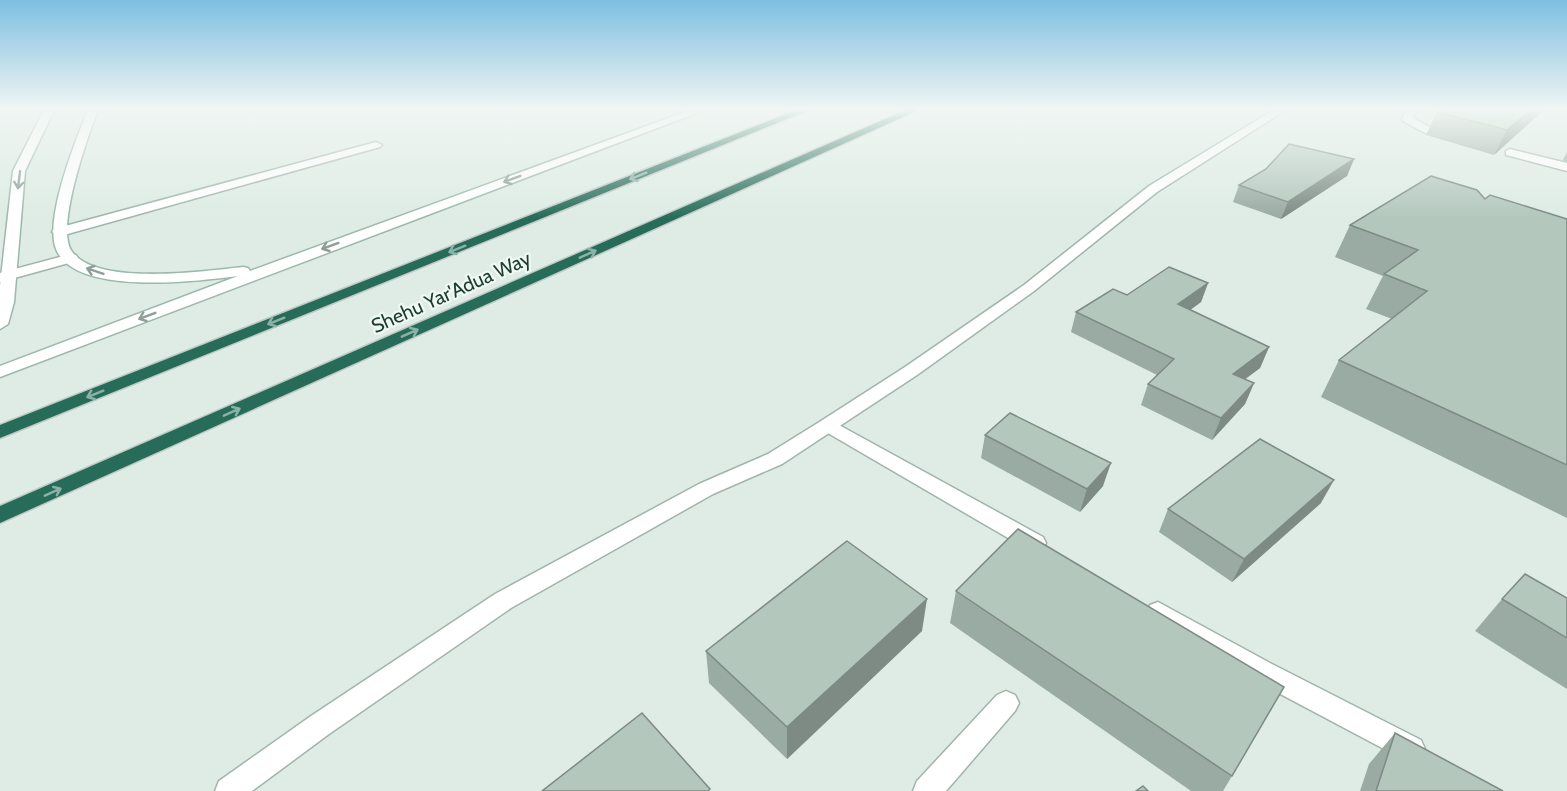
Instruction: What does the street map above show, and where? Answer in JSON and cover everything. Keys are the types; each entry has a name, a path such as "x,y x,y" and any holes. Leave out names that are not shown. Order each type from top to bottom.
{"highway":[{"name":"Shehu Yar'Adua Way","path":"0,432 717,145"},
{"name":"Shehu Yar'Adua Way","path":"0,515 835,145"}],"street":[{"path":"0,324 6,302 4,277 19,171 32,145"},
{"path":"80,145 74,161 59,232 63,251 78,265 106,275 145,279 188,279 278,266"},
{"path":"59,232 376,145"},
{"path":"0,372 605,145"},
{"path":"229,791 320,724 503,601 706,489 774,459 828,425 911,371 1020,294 1153,189 1224,145"},
{"path":"1510,153 1567,166"},
{"path":"4,277 70,258"},
{"path":"828,425 1056,555"},
{"path":"1138,601 1261,671 1428,758"},
{"path":"927,791 1006,703"}],"building":[{"path":"1288,145 1354,159 1288,202 1239,185 1266,169"},
{"path":"1431,176 1477,190 1485,199 1490,195 1567,219 1567,465 1339,360 1427,291 1384,274 1418,250 1350,225"},
{"path":"1169,267 1208,283 1178,304 1269,347 1233,374 1254,383 1221,418 1148,384 1174,359 1076,312 1113,289 1127,295"},
{"path":"1010,413 1111,463 1087,489 985,435"},
{"path":"1260,439 1334,480 1244,559 1168,509"},
{"path":"1018,529 1284,687 1232,776 956,591"},
{"path":"847,541 927,599 787,727 706,651"},
{"path":"1525,574 1567,598 1567,638 1502,599"},
{"path":"642,713 710,789 708,791 542,791"},
{"path":"1395,733 1503,791 1376,791"},
{"path":"1143,786 1148,791 1136,791"}]}
